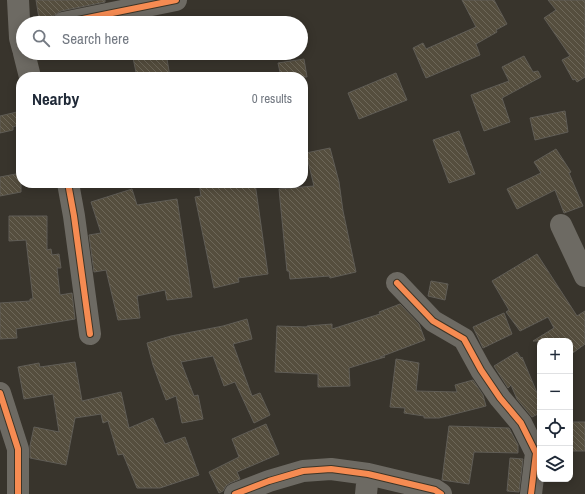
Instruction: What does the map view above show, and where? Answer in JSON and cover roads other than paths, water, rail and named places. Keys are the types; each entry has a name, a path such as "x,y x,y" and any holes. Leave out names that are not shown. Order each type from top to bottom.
{"street":[{"path":"18,0 19,16"},
{"path":"97,16 176,0"},
{"path":"26,60 29,72"},
{"path":"69,188 90,334"},
{"path":"561,225 585,276"},
{"path":"397,283 433,321 464,338 481,370 500,398 521,424 536,453 531,494"},
{"path":"0,393 18,449 18,494"},
{"path":"235,494 269,481 303,471 331,469 367,484 434,490 441,494"}]}
